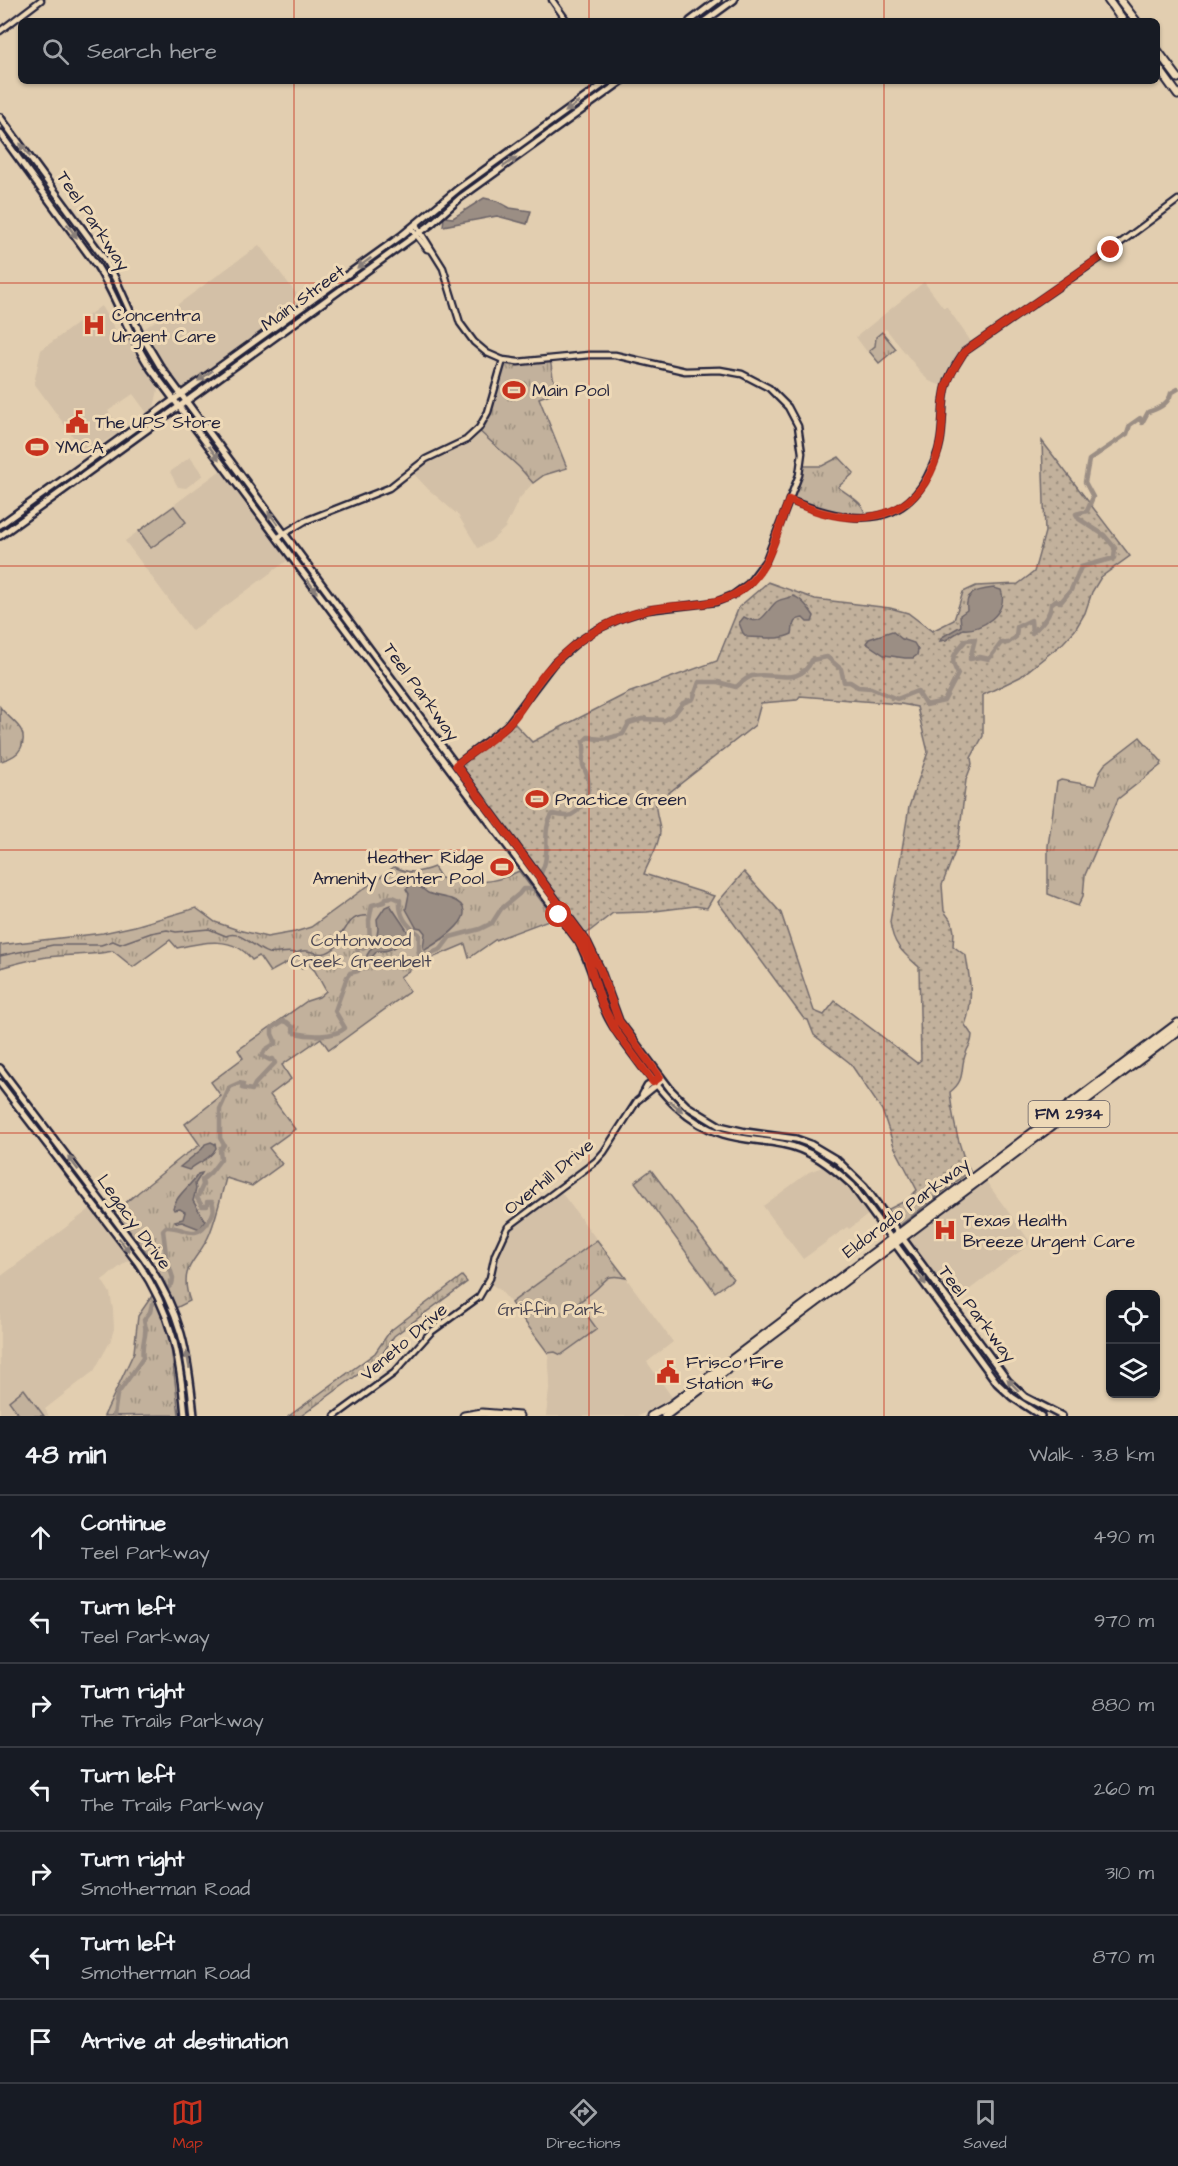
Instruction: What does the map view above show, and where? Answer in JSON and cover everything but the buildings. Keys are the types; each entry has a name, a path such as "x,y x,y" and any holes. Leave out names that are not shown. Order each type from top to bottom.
{"main road":[{"path":"694,18 718,0"},
{"path":"709,18 734,0"},
{"path":"1108,0 1122,18"},
{"path":"1120,0 1134,18"},
{"path":"1160,54 1178,78"},
{"path":"1160,70 1178,95"},
{"name":"Main Street","path":"0,525 414,227 458,189 611,84"},
{"name":"Main Street","path":"0,536 418,233 460,198 611,84"},
{"name":"Teel Parkway","path":"1,121 106,261 149,349 180,394 533,868 587,957 602,1004 615,1030 655,1083 672,1103 704,1126 737,1138 799,1149 824,1161 857,1190 940,1290 1008,1381 1025,1396 1062,1416"},
{"name":"Teel Parkway","path":"0,133 101,271 140,354 527,873 587,942 619,1021 661,1078 687,1106 707,1119 736,1130 796,1139 828,1154 852,1172 864,1186 933,1294 998,1383 1011,1397 1041,1416"},
{"path":"54,206 62,201"},
{"path":"120,313 128,309"},
{"path":"280,322 285,329"},
{"path":"140,354 149,349"},
{"path":"235,355 240,362"},
{"path":"127,433 132,441"},
{"path":"241,489 247,485"},
{"name":"Eldorado Parkway","path":"957,1193 1178,1023"},
{"name":"Eldorado Parkway","path":"665,1416 685,1398 897,1238 1178,1031"},
{"name":"Legacy Drive","path":"0,1068 153,1272 172,1306 183,1335 189,1363 194,1416"},
{"name":"Legacy Drive","path":"0,1083 146,1276 165,1312 180,1362 185,1416"},
{"path":"33,1126 40,1121"},
{"path":"766,1142 767,1134"},
{"path":"824,1161 828,1154"},
{"path":"857,1190 864,1186"},
{"path":"933,1294 940,1290"},
{"name":"Eldorado Parkway","path":"651,1416 685,1398"},
{"path":"464,1416 482,1413 519,1416"}],"street":[{"path":"0,31 41,0"},
{"path":"552,0 565,18"},
{"path":"789,500 823,513 864,518 881,516 906,504 922,487 933,465 941,437 946,384 964,352 1113,249 1178,200"},
{"path":"414,227 427,249 431,250 443,268 457,317 463,329 481,348 503,360 524,362 589,355 615,355 685,371 720,370 742,374 769,388 792,413 798,426 802,453 802,464 766,560 755,577 741,590 724,600 709,604 669,606 641,611 596,630 579,641 554,663 507,725 456,765"},
{"path":"277,538 305,521 389,488 426,459 466,440 478,428 488,412 503,360"},
{"name":"Overhill Drive","path":"487,1284 493,1269 496,1250 508,1227 596,1161 645,1089 661,1078"},
{"name":"Veneto Drive","path":"335,1416 394,1373 431,1332 479,1297 487,1284"}],"shaded area":[{"path":"484,198 497,201 510,208 531,211 527,224 497,216 443,226 444,217 453,218"},
{"path":"259,245 302,301 181,390 151,345 144,329"},
{"path":"924,282 943,307 947,307 972,343 959,356 942,386 929,381 923,375 886,329 875,336 874,346 867,352 856,337"},
{"path":"101,306 119,336 124,333 159,385 154,408 147,413 133,394 108,411 122,431 85,453 34,383 41,350"},
{"path":"477,429 533,483 519,499 505,528 491,541 478,548 458,515 410,470 426,459 455,447"},
{"path":"190,457 203,475 186,488 178,487 170,472"},
{"path":"221,470 288,560 192,631 125,541"},
{"path":"994,588 1001,590 1001,606 998,613 978,627 963,629 946,640 940,641 942,637 961,626 960,615 967,610 970,595"},
{"path":"793,596 802,602 814,616 812,622 807,622 803,618 796,620 792,634 781,637 747,637 743,633 739,623 744,617 759,620 776,602"},
{"path":"892,631 902,639 914,643 918,650 917,655 913,658 905,658 884,655 866,643 869,639"},
{"path":"413,883 428,893 451,899 461,905 464,911 462,919 449,934 425,950 423,948 425,933 421,928 416,927 406,909 409,894 406,889"},
{"path":"390,905 410,935 391,949 377,951 367,963 367,955 376,941 377,919 385,907"},
{"path":"211,1142 216,1148 207,1158 189,1170 180,1167 205,1144"},
{"path":"825,1166 848,1184 869,1214 803,1259 763,1206 809,1172"},
{"path":"202,1173 195,1184 193,1201 205,1221 200,1229 182,1222 177,1223 175,1221 183,1219 185,1212 173,1208 198,1174"},
{"path":"985,1180 1031,1243 953,1302 908,1238"},
{"path":"561,1192 597,1240 511,1303 500,1290 491,1284 499,1249 510,1229"},
{"path":"90,1209 129,1260 102,1280 110,1293 113,1310 114,1329 110,1342 94,1371 45,1409 49,1416 0,1416 0,1277"},
{"path":"611,1276 626,1278 673,1342 647,1362 672,1397 637,1416 546,1416 550,1381 548,1353 558,1353 596,1329 578,1303"}],"green space":[{"path":"882,332 896,349 879,363 869,351 875,346 876,337"},
{"path":"550,359 558,391 539,398 567,468 544,475 533,483 477,429 484,420 503,360 517,362"},
{"path":"1042,441 1130,556 1101,577 1092,592 1085,613 1075,630 1063,643 1020,677 983,695 983,736 971,758 972,764 966,780 958,844 942,885 944,911 952,922 954,932 953,946 966,956 970,982 970,1007 965,1025 972,1039 964,1059 959,1083 950,1092 957,1133 970,1171 899,1226 887,1210 907,1200 917,1190 894,1146 882,1110 850,1063 814,1035 808,1020 804,1019 718,902 744,872 781,913 814,1011 824,1015 835,1001 917,1063 921,1060 919,967 899,948 893,937 890,922 909,807 928,752 917,707 800,696 797,700 761,703 755,725 656,803 659,837 644,874 714,896 707,908 695,906 647,912 613,913 586,934 460,766 514,723 532,742 628,693 717,661 739,607 768,582 815,599 890,608 908,613 932,631 954,620 963,592 976,586 1018,584 1034,572 1045,532"},
{"path":"839,457 854,473 838,487 860,504 864,518 845,517 789,500 801,466 822,466"},
{"path":"174,506 186,522 151,548 139,531"},
{"path":"0,707 18,725 23,735 21,748 17,753 1,761"},
{"path":"1140,737 1162,762 1161,765 1118,799 1085,875 1083,896 1078,906 1048,894 1048,846 1057,782 1061,780 1095,786 1105,764"},
{"name":"Cottonwood Creek Greenbelt","path":"394,867 414,872 434,867 441,878 471,882 500,879 519,871 554,918 495,940 469,958 465,944 420,963 400,977 410,991 329,1050 321,1038 282,1065 291,1079 270,1095 295,1129 269,1148 282,1164 252,1186 226,1178 210,1233 188,1271 186,1279 190,1301 162,1315 170,1339 179,1415 104,1416 134,1352 138,1316 163,1280 144,1249 114,1212 200,1145 185,1124 221,1096 211,1082 243,1058 238,1050 307,1001 319,997 326,991 309,965 302,968 290,961 270,972 259,956 252,960 236,947 218,942 177,948 170,940 133,967 113,951 41,958 0,968 0,945 103,933 196,908 215,922 238,930 267,937 295,932 311,927"},
{"path":"651,1170 733,1279 715,1292 635,1182"},
{"name":"Griffin Park","path":"597,1240 626,1278 614,1276 607,1278 578,1303 597,1329 561,1355 555,1352 548,1353 511,1303"},
{"path":"462,1276 467,1282 394,1336 379,1359 301,1416 289,1416 375,1353 390,1331"},
{"path":"24,1389 44,1416 20,1416 9,1401"}],"waterway":[{"path":"295,1033 328,1035 345,1028 335,1011 347,977 350,973 358,971 363,964 360,962 356,944 363,949 370,944 369,921 372,905 384,902 386,898 393,897 400,900 404,920 419,934 419,954 422,957 441,949 450,937 480,929 492,923 501,909 523,889 532,889 544,866 550,819 553,814 567,816 577,811 587,795 589,783 583,767 583,742 588,737 601,739 623,734 629,723 642,719 665,720 683,703 693,699 699,682 718,682 736,687 752,676 793,676 807,669 812,660 827,657 841,669 844,682 850,682 858,687 871,688 897,699 917,691 926,705 944,701 958,674 953,663 954,656 966,640 975,639 970,659 980,657 989,659 1001,643 1008,643 1016,637 1017,627 1031,620 1032,633 1047,616 1051,604 1056,600 1061,602 1071,590 1081,567 1114,558 1115,548 1104,535 1079,519 1076,514 1087,511 1093,497 1085,482 1089,460 1127,434 1130,425 1140,418 1142,423 1148,412 1163,406 1171,393 1178,389"},
{"path":"0,956 53,945 101,945 113,941 120,944 167,930 176,932 209,929 226,936 242,937 268,953 307,951 320,954 337,946 337,934 344,931 357,917 370,916"},
{"path":"166,1254 163,1230 166,1227 189,1232 199,1231 213,1214 212,1202 207,1202 207,1206 202,1206 197,1198 203,1185 202,1180 221,1159 220,1150 224,1145 220,1138 220,1109 230,1087 239,1083 243,1084 242,1088 252,1090 275,1063 273,1059 262,1056 265,1050 276,1043 272,1028 283,1021 294,1028 293,1031"},
{"path":"114,1416 117,1395 143,1358 146,1330 144,1320 152,1304 172,1284 173,1278 166,1256"}],"place":[{"name":"Concentra Urgent Care","path":"94,325"},
{"name":"Main Pool","path":"514,390"},
{"name":"The UPS Store","path":"77,422"},
{"name":"YMCA","path":"37,447"},
{"name":"Practice Green","path":"537,799"},
{"name":"Heather Ridge Amenity Center Pool","path":"502,867"},
{"name":"Texas Health Breeze Urgent Care","path":"945,1230"},
{"name":"Frisco Fire Station #6","path":"668,1372"}],"route":[{"path":"559,915 587,957 602,1004 615,1030 653,1082 660,1077 619,1021 605,980 587,942 456,765 507,725 554,663 579,641 596,630 634,613 669,606 709,604 724,600 741,590 755,577 766,560 789,500 823,513 864,518 881,516 906,504 922,487 933,465 940,446 946,384 964,352 1111,250"}]}
